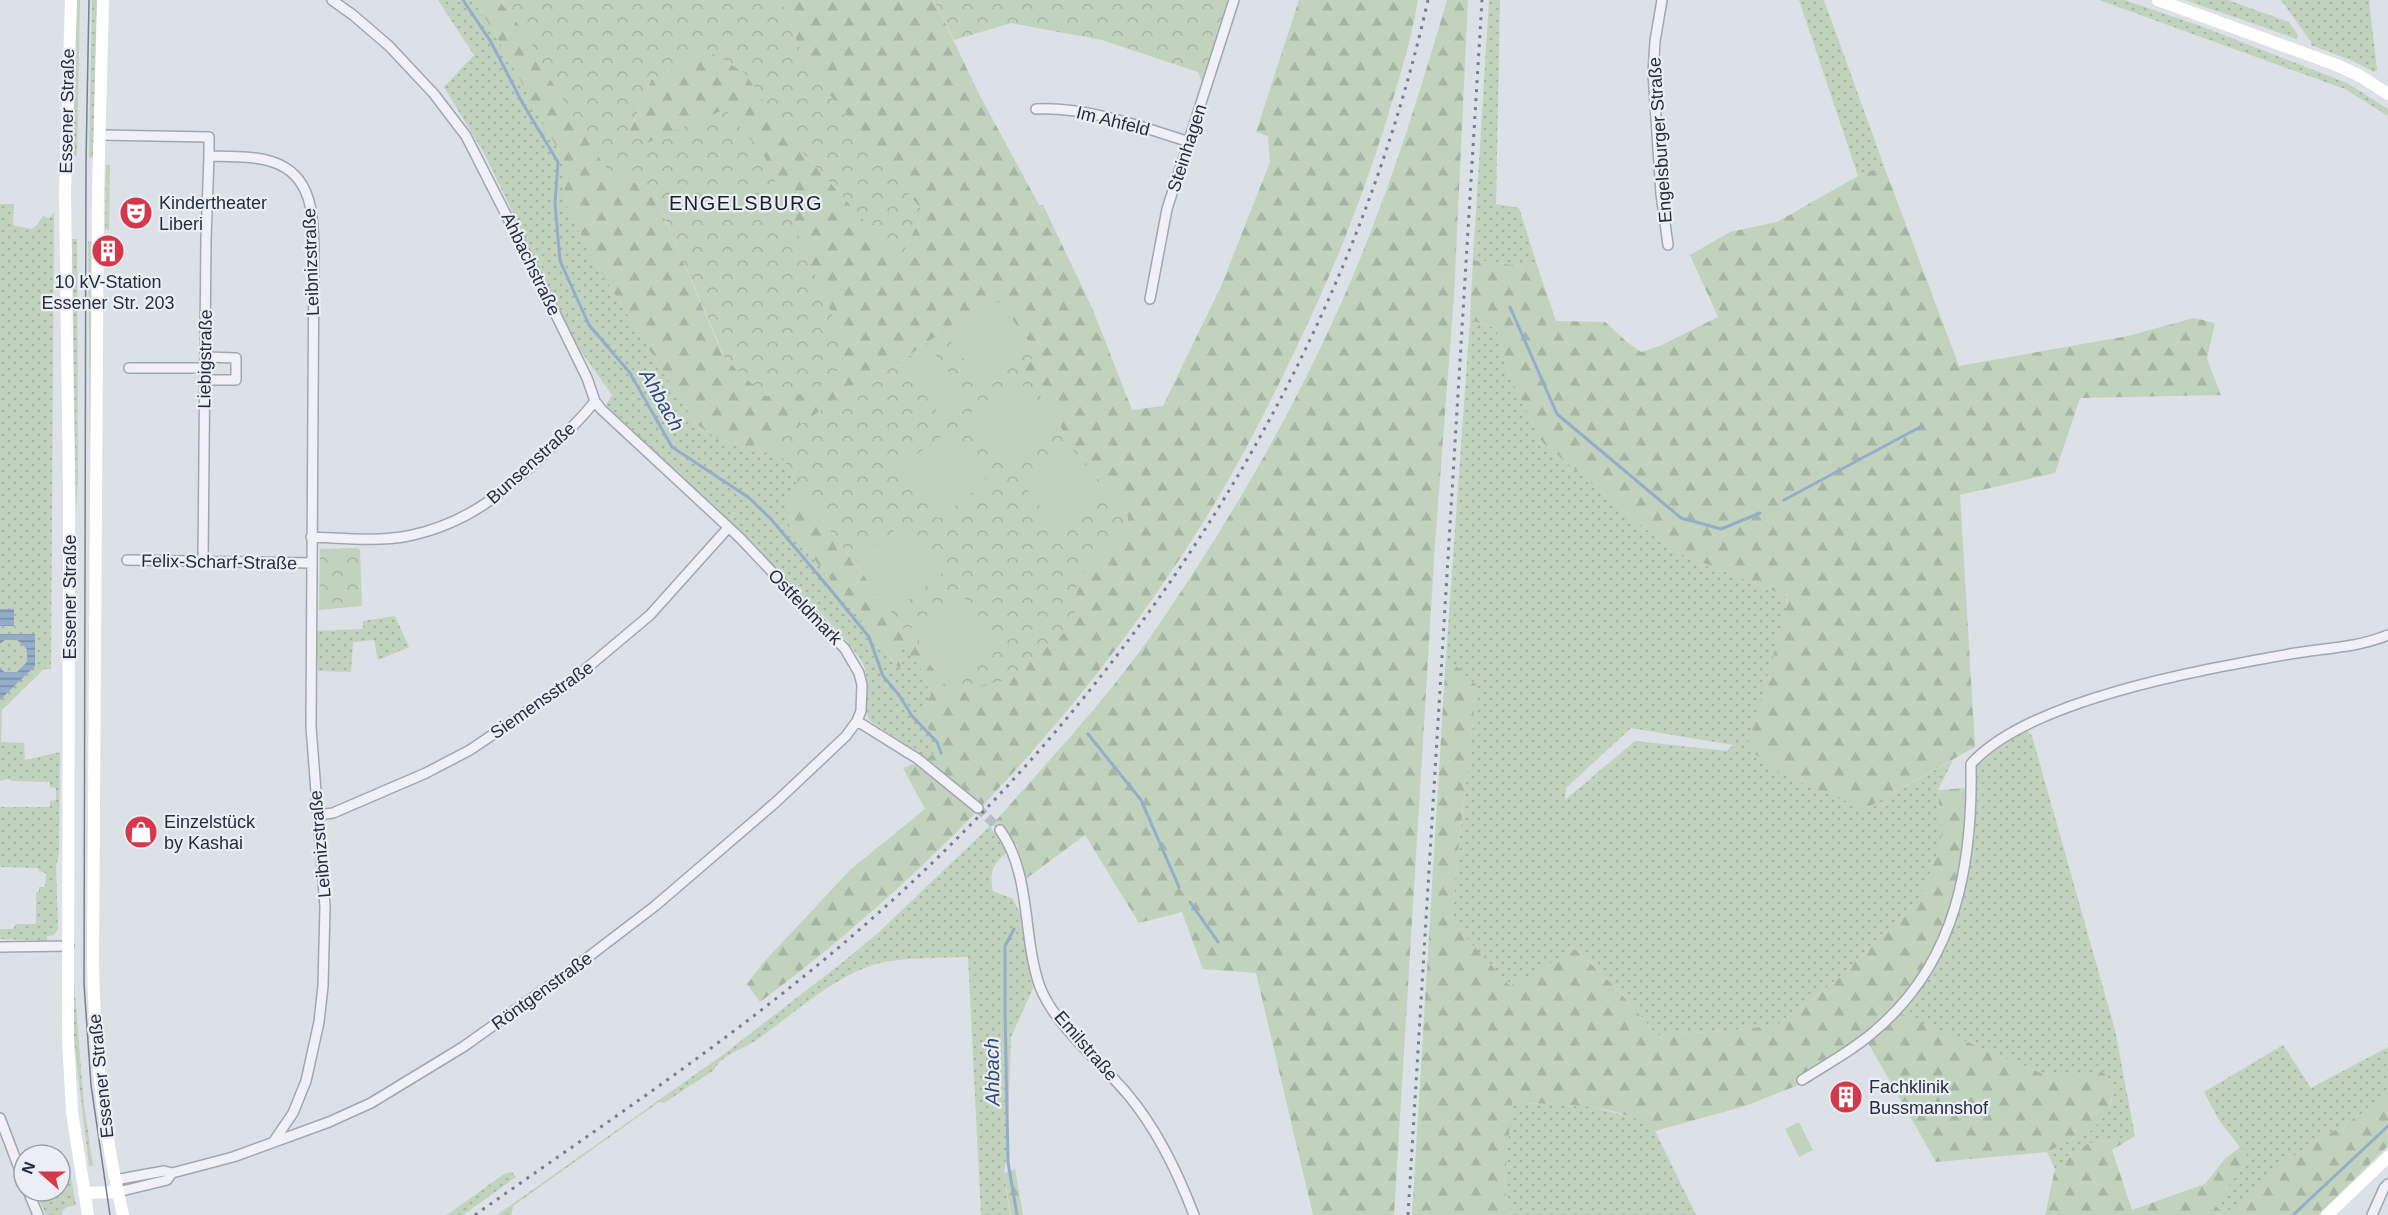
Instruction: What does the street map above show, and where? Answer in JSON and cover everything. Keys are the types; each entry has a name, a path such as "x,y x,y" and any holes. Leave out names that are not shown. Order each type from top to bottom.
{"main road":[{"name":"Essener Straße","path":"71,0 65,192 70,518 70,1083 88,1215"},
{"name":"Essener Straße","path":"104,0 99,135 93,959 95,1044 115,1180 123,1215"},
{"path":"2158,0 2339,66 2388,94"},
{"path":"2327,1215 2388,1157"},
{"path":"84,1193 115,1180"},
{"path":"84,1193 118,1192"}],"street":[{"name":"Ahbachstraße","path":"332,0 389,46 434,94 466,136 587,378 595,401 728,528"},
{"name":"Steinhagen","path":"1150,299 1167,209 1234,0"},
{"name":"Engelsburger Straße","path":"1662,0 1655,41 1653,73 1660,194 1668,245"},
{"name":"Im Ahfeld","path":"1036,109 1060,108 1093,114 1135,124 1189,142"},
{"path":"99,135 209,137 209,156"},
{"name":"Liebigstraße","path":"203,561 209,156"},
{"name":"Leibnizstraße","path":"209,156 247,157 285,165 297,179 308,198 314,244 310,563 311,727 325,907 323,986 320,1013 306,1081 293,1113 274,1141"},
{"path":"205,380 236,380 236,358 206,357"},
{"path":"129,368 205,368"},
{"name":"Bunsenstraße","path":"311,537 407,536 442,526 474,513 529,469 583,417 595,401"},
{"name":"Ostfeldmark","path":"728,528 845,649 860,674 862,685 861,711 857,721"},
{"name":"Siemensstraße","path":"318,815 333,813 426,773 470,750 527,713 578,677 650,615 728,528"},
{"name":"Felix-Scharf-Straße","path":"128,560 310,563"},
{"path":"1802,1080 1877,1029 1911,991 1945,938 1965,871 1971,764 1983,749 2018,729 2068,707 2133,687 2228,664 2343,647 2388,635"},
{"path":"857,721 918,759 978,808"},
{"name":"Röntgenstraße","path":"115,1180 164,1171 172,1173 233,1156 328,1122 418,1076 519,1009 655,906 716,855 838,745 857,721"},
{"name":"Emilstraße","path":"1000,830 1013,853 1035,969 1041,989 1060,1021 1140,1110 1163,1147 1194,1215"},
{"path":"0,947 69,946"},
{"path":"0,1118 12,1150"},
{"name":"Röntgenstraße","path":"118,1192 167,1180 172,1173"},
{"path":"2372,1215 2388,1184"}],"green space":[{"path":"77,0 80,0 77,156 72,156"},
{"path":"92,0 98,0 94,158 89,157"},
{"path":"438,0 472,0 492,28 563,159 566,205 591,256 696,424 718,439 783,458 800,490 787,495 790,528 899,669 901,644 920,667 931,695 919,717 941,745 927,759 870,721 866,709 865,668 834,627 740,532 606,405 612,395 577,346 484,153 444,87 474,55"},
{"path":"472,0 499,0 528,36 540,63 610,174 652,189 725,360 647,143 628,135 651,80 709,51 745,73 787,135 900,260 923,212 806,65 781,0 934,0 979,94 1039,205 1043,205 1093,310 1132,410 1163,406 1222,284 1270,162 1268,136 1256,132 1299,0 1418,0 1387,119 1355,212 1327,280 1252,438 1207,516 1162,585 1113,653 1061,718 949,840 825,951 760,1002 747,984 764,962 850,870 925,809 903,768 927,759 941,745 919,717 931,695 920,667 901,645 900,670 790,528 787,495 800,490 951,692 1074,625 1077,581 1127,524 1128,517 1073,446 1023,371 1036,352 994,295 893,367 865,378 778,442 783,458 718,439 696,424 591,256 566,205 563,159 492,28"},
{"path":"499,0 781,0 806,65 923,212 900,260 787,135 745,73 709,51 651,80 628,134 647,143 725,109 764,155 841,335 843,363 809,394 765,396 726,360 652,189 610,174 540,63 528,36"},
{"path":"934,0 1229,1 1202,82 1198,72 1102,40 1011,23 954,40"},
{"path":"1447,0 1468,0 1454,295 1435,544 1394,1215 1313,1215 1256,973 1203,969 1182,912 1139,923 1085,835 1023,881 1017,845 992,825 1079,726 1141,650 1187,583 1263,458 1308,373 1364,250 1403,144"},
{"path":"1489,0 1500,0 1496,204 1519,208 1538,268 1473,260"},
{"path":"1799,0 1824,0 1884,166 1858,176"},
{"path":"2099,0 2124,0 2195,24 2347,83 2388,109 2388,116 2345,89"},
{"path":"2185,0 2228,0 2289,22 2298,35 2297,39"},
{"path":"2281,0 2369,0 2377,70 2374,72 2353,61 2311,45"},
{"path":"106,165 110,165 109,230 105,229"},
{"path":"1884,166 1959,366 2128,336 2194,318 2215,323 2207,359 2221,395 2080,398 2055,473 1960,495 1975,747 1865,809 1785,776 1747,748 1788,603 1784,595 1671,550 1542,442 1508,372 1496,328 1470,320 1473,260 1538,268 1556,321 1605,322 1641,352 1662,345 1718,317 1690,255 1730,232 1777,222 1858,176"},
{"path":"0,204 14,204 13,225 31,229 43,216 49,218 54,213 51,669 44,669 2,710 1,742 24,743 25,760 60,752 59,853 56,866 58,929 54,935 47,936 47,941 0,939 0,929 13,929 16,924 36,924 36,892 39,892 39,887 45,887 46,873 39,871 38,868 0,867 0,807 50,807 50,801 56,800 56,788 50,787 50,782 8,779 0,781"},
{"path":"72,239 77,239 78,476 76,512"},
{"path":"88,241 92,241 91,546"},
{"path":"994,295 1036,352 1024,371 1073,446 1128,517 1127,524 1077,581 1074,625 1006,680 951,692 800,490 777,442 865,378 893,367"},
{"path":"994,297 1031,347 982,383 945,334"},
{"path":"1470,320 1496,328 1508,372 1542,442 1671,550 1784,595 1865,809 1953,760 1938,790 1942,842 1921,896 1838,979 1777,1025 1727,1031 1657,1035 1615,987 1575,949 1510,987 1452,922 1477,687 1446,656","holes":["1631,728 1733,745 1727,751 1635,741 1565,800 1566,788"]},
{"path":"927,344 968,397 942,417 901,365"},
{"path":"1017,377 1056,429 1006,466 968,415"},
{"path":"949,430 988,481 938,519 899,468"},
{"path":"1071,447 1108,495 1059,531 1023,484"},
{"path":"907,521 945,571 895,610 856,559"},
{"path":"358,548 360,550 362,606 319,610 320,549"},
{"path":"959,591 1000,643 950,682 910,629"},
{"path":"395,616 409,647 378,660 374,640 353,642 351,672 318,671 316,631 363,629 363,621"},
{"path":"1446,656 1477,686 1452,922 1510,986 1575,949 1615,987 1657,1035 1727,1031 1777,1025 1838,979 1920,897 1942,842 1938,790 1966,788 1962,859 1954,898 1926,965 1892,1010 2041,1073 2075,1076 2101,1071 2114,1083 2110,1110 2092,1130 2047,1152 1936,1162 1867,1041 1801,1084 1745,1106 1655,1131 1624,1115 1587,1106 1512,1103 1504,1187 1511,1215 1412,1215"},
{"path":"2027,730 2032,736 2115,1030 2135,1136 2087,1144 2055,1169 2047,1152 2092,1130 2110,1110 2114,1083 2101,1071 2075,1076 2041,1073 1898,1014 1928,978 1948,941 1963,895 1968,872 1976,765 1989,751"},
{"path":"990,826 1007,852 993,870 991,879 993,891 1013,899 1021,915 1034,986 1011,1037 1007,1152 1004,1173 1010,1215 981,1215 968,957 890,961 864,968 848,976 816,995 758,1039 722,1060 714,1070 664,1103 659,1102 513,1206 511,1215 497,1215 724,1054 843,962 878,933"},
{"path":"74,982 84,1105 93,1166 89,1166 74,1042"},
{"path":"2283,1045 2311,1088 2388,1047 2388,1097 2294,1156 2265,1179 2230,1215 2227,1215 2214,1205 2249,1159 2219,1120 2204,1092"},
{"path":"2388,1097 2388,1146 2318,1215 2230,1215 2265,1179 2294,1156"},
{"path":"1511,1103 1580,1104 1643,1120 1655,1131 1696,1215 1511,1215 1504,1187"},
{"path":"1799,1122 1813,1150 1799,1157 1785,1129"},
{"path":"2135,1136 2112,1150 2132,1210 2205,1184 2224,1160 2240,1147 2249,1159 2214,1205 2227,1215 2045,1215 2055,1169 2087,1144"},
{"path":"1015,1169 1023,1215 1011,1215 1004,1173"},
{"path":"512,1172 516,1177 463,1215 447,1215 504,1174"},
{"path":"72,1184 76,1205 67,1207 62,1211 62,1215 46,1215 40,1203 72,1203"}],"water":[{"path":"0,609 14,609 14,626 0,626"},
{"path":"0,634 35,634 35,666 0,700 0,667 4,672 17,672 27,662 27,649 17,640 5,640 0,644"}],"waterway":[{"name":"Ahbach","path":"463,0 491,42 523,104 558,162 555,203 560,261 589,325 630,373 672,447 748,497 770,518 830,589 869,637 883,676 899,695 912,716 937,742 941,753"},
{"path":"1510,307 1557,414 1681,518 1721,529 1760,513"},
{"path":"1784,500 1922,426"},
{"path":"1088,734 1141,800 1179,887"},
{"path":"1190,902 1218,942"},
{"name":"Ahbach","path":"1014,929 1005,946 1005,1008 1008,1162 1017,1215"},
{"path":"2293,1215 2388,1126"}],"tunnel":[{"path":"978,808 1000,830"}],"tram line":[{"path":"89,0 86,162 84,984 91,1085 110,1215"}],"railway":[{"path":"475,1215 719,1042 767,1006 859,930 960,836 1054,734 1140,625 1217,510 1286,389 1344,263 1392,133 1428,0"},
{"path":"1408,1215 1482,0"}],"place":[{"name":"Kindertheater Liberi","path":"136,213"},
{"name":"10 kV-Station Essener Str. 203","path":"108,251"},
{"name":"Einzelstück by Kashai","path":"141,832"},
{"name":"Fachklinik Bussmannshof","path":"1846,1097"}],"district":[{"name":"ENGELSBURG","path":"746,203"}]}
